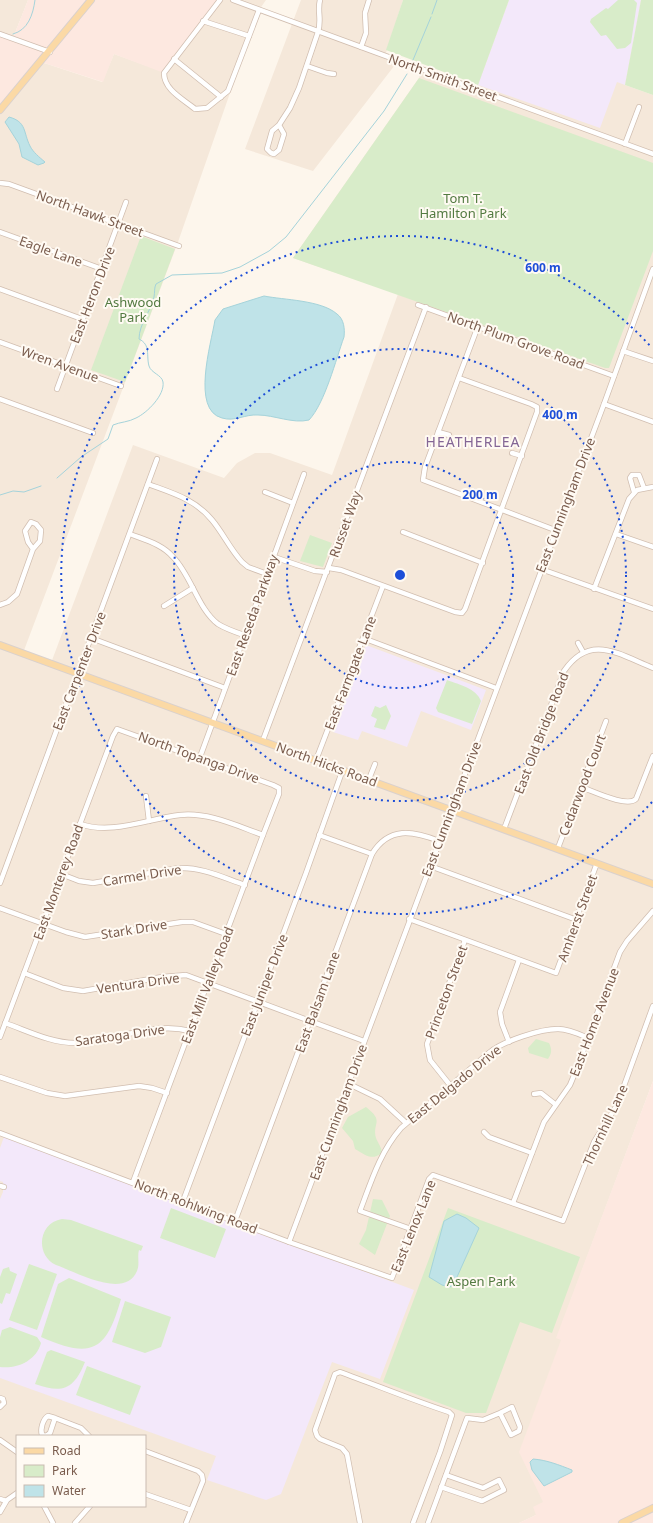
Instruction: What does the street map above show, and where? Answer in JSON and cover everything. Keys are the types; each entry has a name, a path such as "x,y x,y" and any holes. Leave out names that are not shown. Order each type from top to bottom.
{"main road":[{"path":"0,110 50,52 91,0"},
{"name":"North Hicks Road","path":"0,645 343,769 653,884"},
{"path":"622,1523 652,1509"}],"street":[{"path":"220,0 164,72 164,80 168,87 195,109 207,108 221,97 231,86 259,10"},
{"name":"North Smith Street","path":"233,0 653,154"},
{"path":"279,125 284,134 278,150 274,154 267,149 272,131 279,125 290,108 307,66 321,23 320,0"},
{"path":"361,47 366,33 365,13 369,0"},
{"path":"204,21 249,36"},
{"path":"0,34 50,52"},
{"path":"174,59 221,97"},
{"path":"307,66 334,74"},
{"path":"625,144 639,107"},
{"name":"North Hawk Street","path":"0,183 9,184 180,246"},
{"name":"East Heron Drive","path":"57,389 126,202"},
{"name":"Eagle Lane","path":"0,232 102,269"},
{"name":"East Cunningham Drive","path":"289,1242 555,530 604,404 653,269"},
{"path":"0,289 82,319"},
{"name":"North Plum Grove Road","path":"418,305 614,376"},
{"name":"Russet Way","path":"263,740 426,307"},
{"path":"478,326 424,470 423,480 555,530"},
{"name":"Wren Avenue","path":"0,342 121,386"},
{"path":"623,351 653,361"},
{"path":"274,557 315,571 341,570 462,613 467,605 522,456 537,412 537,407 459,378"},
{"path":"0,399 93,433"},
{"path":"604,404 653,422"},
{"path":"438,432 449,435"},
{"path":"512,453 522,456"},
{"name":"East Carpenter Drive","path":"0,883 157,459"},
{"name":"East Reseda Parkway","path":"200,757 304,474"},
{"path":"634,492 630,478 632,475 639,475 644,488"},
{"path":"148,484 178,495 195,504 212,520 242,562 248,567 267,574"},
{"path":"594,589 629,499 634,492 644,488 653,487"},
{"path":"265,492 293,503"},
{"path":"0,605 8,602 17,594 33,549 40,541 41,530 36,524 31,522 24,532 33,549"},
{"path":"403,532 483,563"},
{"path":"130,534 158,545 168,552 178,562 212,618 225,628 244,635"},
{"path":"616,534 653,547"},
{"path":"541,569 653,609"},
{"name":"East Farmgate Lane","path":"316,760 383,586"},
{"path":"164,606 193,588"},
{"path":"91,638 226,688"},
{"path":"363,638 496,688"},
{"path":"578,643 583,652 594,648 607,650 653,668"},
{"name":"East Old Bridge Road","path":"504,829 564,672 571,660 583,652"},
{"name":"Cedarwood Court","path":"558,848 606,721"},
{"name":"North Topanga Drive","path":"117,729 200,757 279,788"},
{"name":"East Monterey Road","path":"0,1037 113,736 117,729"},
{"path":"581,786 624,802 632,803 636,799 653,756"},
{"path":"370,779 375,764"},
{"name":"East Juniper Drive","path":"183,1201 258,1002 343,769"},
{"name":"East Mill Valley Road","path":"133,1182 279,794 279,788"},
{"path":"146,796 149,821"},
{"path":"80,824 102,829 180,815 196,815 217,819 263,836"},
{"name":"East Balsam Lane","path":"235,1221 372,854 383,841 397,834 414,833 439,841"},
{"path":"319,835 372,854"},
{"name":"Amherst Street","path":"519,960 556,973 597,863"},
{"path":"430,866 577,920"},
{"name":"Carmel Drive","path":"61,874 79,881 93,883 179,868 191,868 205,871 245,885"},
{"name":"Stark Drive","path":"0,908 42,924 85,937 189,922 226,934"},
{"name":"East Home Avenue","path":"514,1203 544,1122 555,1104 570,1085 620,952 627,941 652,914"},
{"path":"409,919 519,960 500,1012 508,1042"},
{"name":"Princeton Street","path":"450,1085 430,1060 427,1044 465,940"},
{"name":"Ventura Drive","path":"24,973 63,988 83,991 177,975 190,977 364,1041"},
{"name":"Thornhill Lane","path":"514,1203 563,1221 594,1142 616,1105 652,1009"},
{"name":"Saratoga Drive","path":"5,1023 51,1040 64,1042 88,1042 170,1027 190,1031"},
{"name":"East Delgado Drive","path":"410,1229 360,1212 378,1163 389,1142 401,1128 450,1085 495,1049 508,1042 557,1029 569,1031 588,1038"},
{"path":"0,1077 47,1093 64,1096 79,1096 139,1086 152,1088 167,1093"},
{"path":"349,1084 380,1099 406,1123"},
{"path":"534,1094 541,1094 555,1104"},
{"path":"484,1132 490,1137 532,1153"},
{"name":"North Rohlwing Road","path":"0,1133 289,1242 392,1278"},
{"name":"East Lenox Lane","path":"392,1278 429,1179 433,1174 514,1203"},
{"path":"360,1523 347,1454 342,1448 320,1439 315,1430 335,1374 340,1372 381,1387 393,1394 449,1412 452,1415 440,1452 413,1523"},
{"path":"0,1398 3,1399 4,1403 0,1407"},
{"path":"428,1523 467,1418 483,1420 509,1408 513,1409 520,1427 520,1431 511,1435 500,1413"},
{"path":"55,1418 81,1428 88,1435"},
{"path":"0,1440 16,1451"},
{"path":"146,1452 198,1471 202,1476 203,1481 186,1523"},
{"path":"441,1487 482,1501 504,1490 499,1480 483,1488 446,1475"},
{"path":"0,1512 6,1501 16,1494"},
{"path":"146,1494 191,1510"},
{"path":"0,1499 6,1501"},
{"path":"45,1507 53,1523"},
{"path":"75,1523 89,1507"}],"shaded area":[{"path":"0,0 28,0 13,38 0,34"},
{"path":"28,0 220,0 164,73 114,54 103,82 41,62 0,110 0,34 13,38"},
{"path":"220,0 266,0 259,10 178,242 23,653 51,663 133,445 224,478 237,463 255,453 270,453 332,475 398,294 293,258 419,78 422,70 476,89 509,0 641,0 625,85 653,95 653,1081 557,1337 562,1340 543,1503 536,1515 519,1523 0,1523 0,110 41,62 102,82 114,54 164,72"},
{"path":"301,0 403,0 385,56 398,61 313,171 245,149"},
{"path":"509,0 641,0 625,85 617,82 600,128 478,85"},
{"path":"366,645 486,690 471,730 421,711 407,747 362,731 358,740 333,732"},
{"path":"653,1081 653,1523 519,1523 536,1515 533,1507 543,1502 519,1452 561,1340 556,1338"},
{"path":"4,1137 414,1290 380,1379 332,1362 281,1494 266,1500 207,1480 216,1456 0,1378 0,1199 3,1192 3,1182 0,1181 0,1148"}],"green space":[{"path":"403,0 509,0 478,85 386,50"},
{"path":"618,0 634,0 637,3 631,43 625,48 617,49 606,35 601,36 590,22 591,19 606,8 608,9"},
{"path":"641,0 653,0 653,95 625,85"},
{"name":"Tom T. Hamilton Park","path":"419,78 653,163 653,251 609,368 605,368 293,258"},
{"name":"Ashwood Park","path":"141,236 175,249 125,382 91,370"},
{"path":"310,535 332,543 323,567 300,561"},
{"path":"447,680 471,690 479,697 481,701 472,724 438,712 436,708"},
{"path":"386,705 391,716 385,730 374,727 377,719 371,716 375,706 380,708"},
{"path":"536,1039 549,1043 551,1051 548,1059 529,1053 528,1048"},
{"path":"366,1107 375,1116 377,1122 375,1133 382,1153 375,1157 365,1155 355,1149 353,1141 342,1128 348,1117"},
{"path":"373,1199 382,1200 390,1216 375,1255 359,1244 366,1230"},
{"path":"171,1208 226,1229 215,1258 160,1238"},
{"name":"Aspen Park","path":"448,1208 580,1257 552,1333 520,1322 486,1413 466,1413 383,1382"},
{"path":"62,1219 71,1220 143,1246 141,1251 139,1250 137,1271 131,1279 122,1283 111,1284 100,1282 56,1265 49,1260 42,1247 44,1233 48,1226"},
{"path":"29,1264 57,1274 37,1330 9,1320"},
{"path":"9,1267 10,1271 17,1274 10,1294 6,1293 2,1304 0,1303 0,1277 3,1269"},
{"path":"69,1278 121,1299 109,1330 102,1340 94,1346 84,1349 72,1348 41,1337 58,1284"},
{"path":"125,1301 171,1317 161,1347 145,1353 112,1342"},
{"path":"10,1327 37,1337 41,1343 35,1355 25,1362 13,1367 0,1367 0,1337 2,1330"},
{"path":"51,1350 85,1362 81,1371 72,1383 60,1389 53,1389 35,1384 47,1352"},
{"path":"87,1366 141,1386 130,1415 76,1395"}],"water":[{"path":"9,117 15,119 22,125 31,148 45,162 44,163 38,165 22,157 19,144 5,122"},
{"path":"264,296 302,301 322,306 337,314 343,321 344,337 334,368 320,403 309,420 297,421 258,415 227,419 222,418 213,412 207,403 205,375 215,320 223,309"},
{"path":"457,1214 466,1218 479,1228 454,1284 450,1287 442,1285 429,1277 444,1221"},
{"path":"533,1459 543,1460 558,1465 572,1470 572,1472 544,1486 532,1470 530,1462"}],"waterway":[{"path":"13,34 22,29 29,21 35,0"},
{"path":"432,14 437,0"},
{"path":"413,60 431,17"},
{"path":"57,478 81,457 108,439 113,425 140,416 150,408 158,398 163,387 163,382 161,378 150,368 147,347 143,341 139,339 141,328 154,297 156,284 172,275 222,273 240,267 269,251 286,237 384,111 407,74"},
{"path":"0,495 13,491 24,492 41,486"}],"district":[{"name":"HEATHERLEA","path":"473,441"}]}
